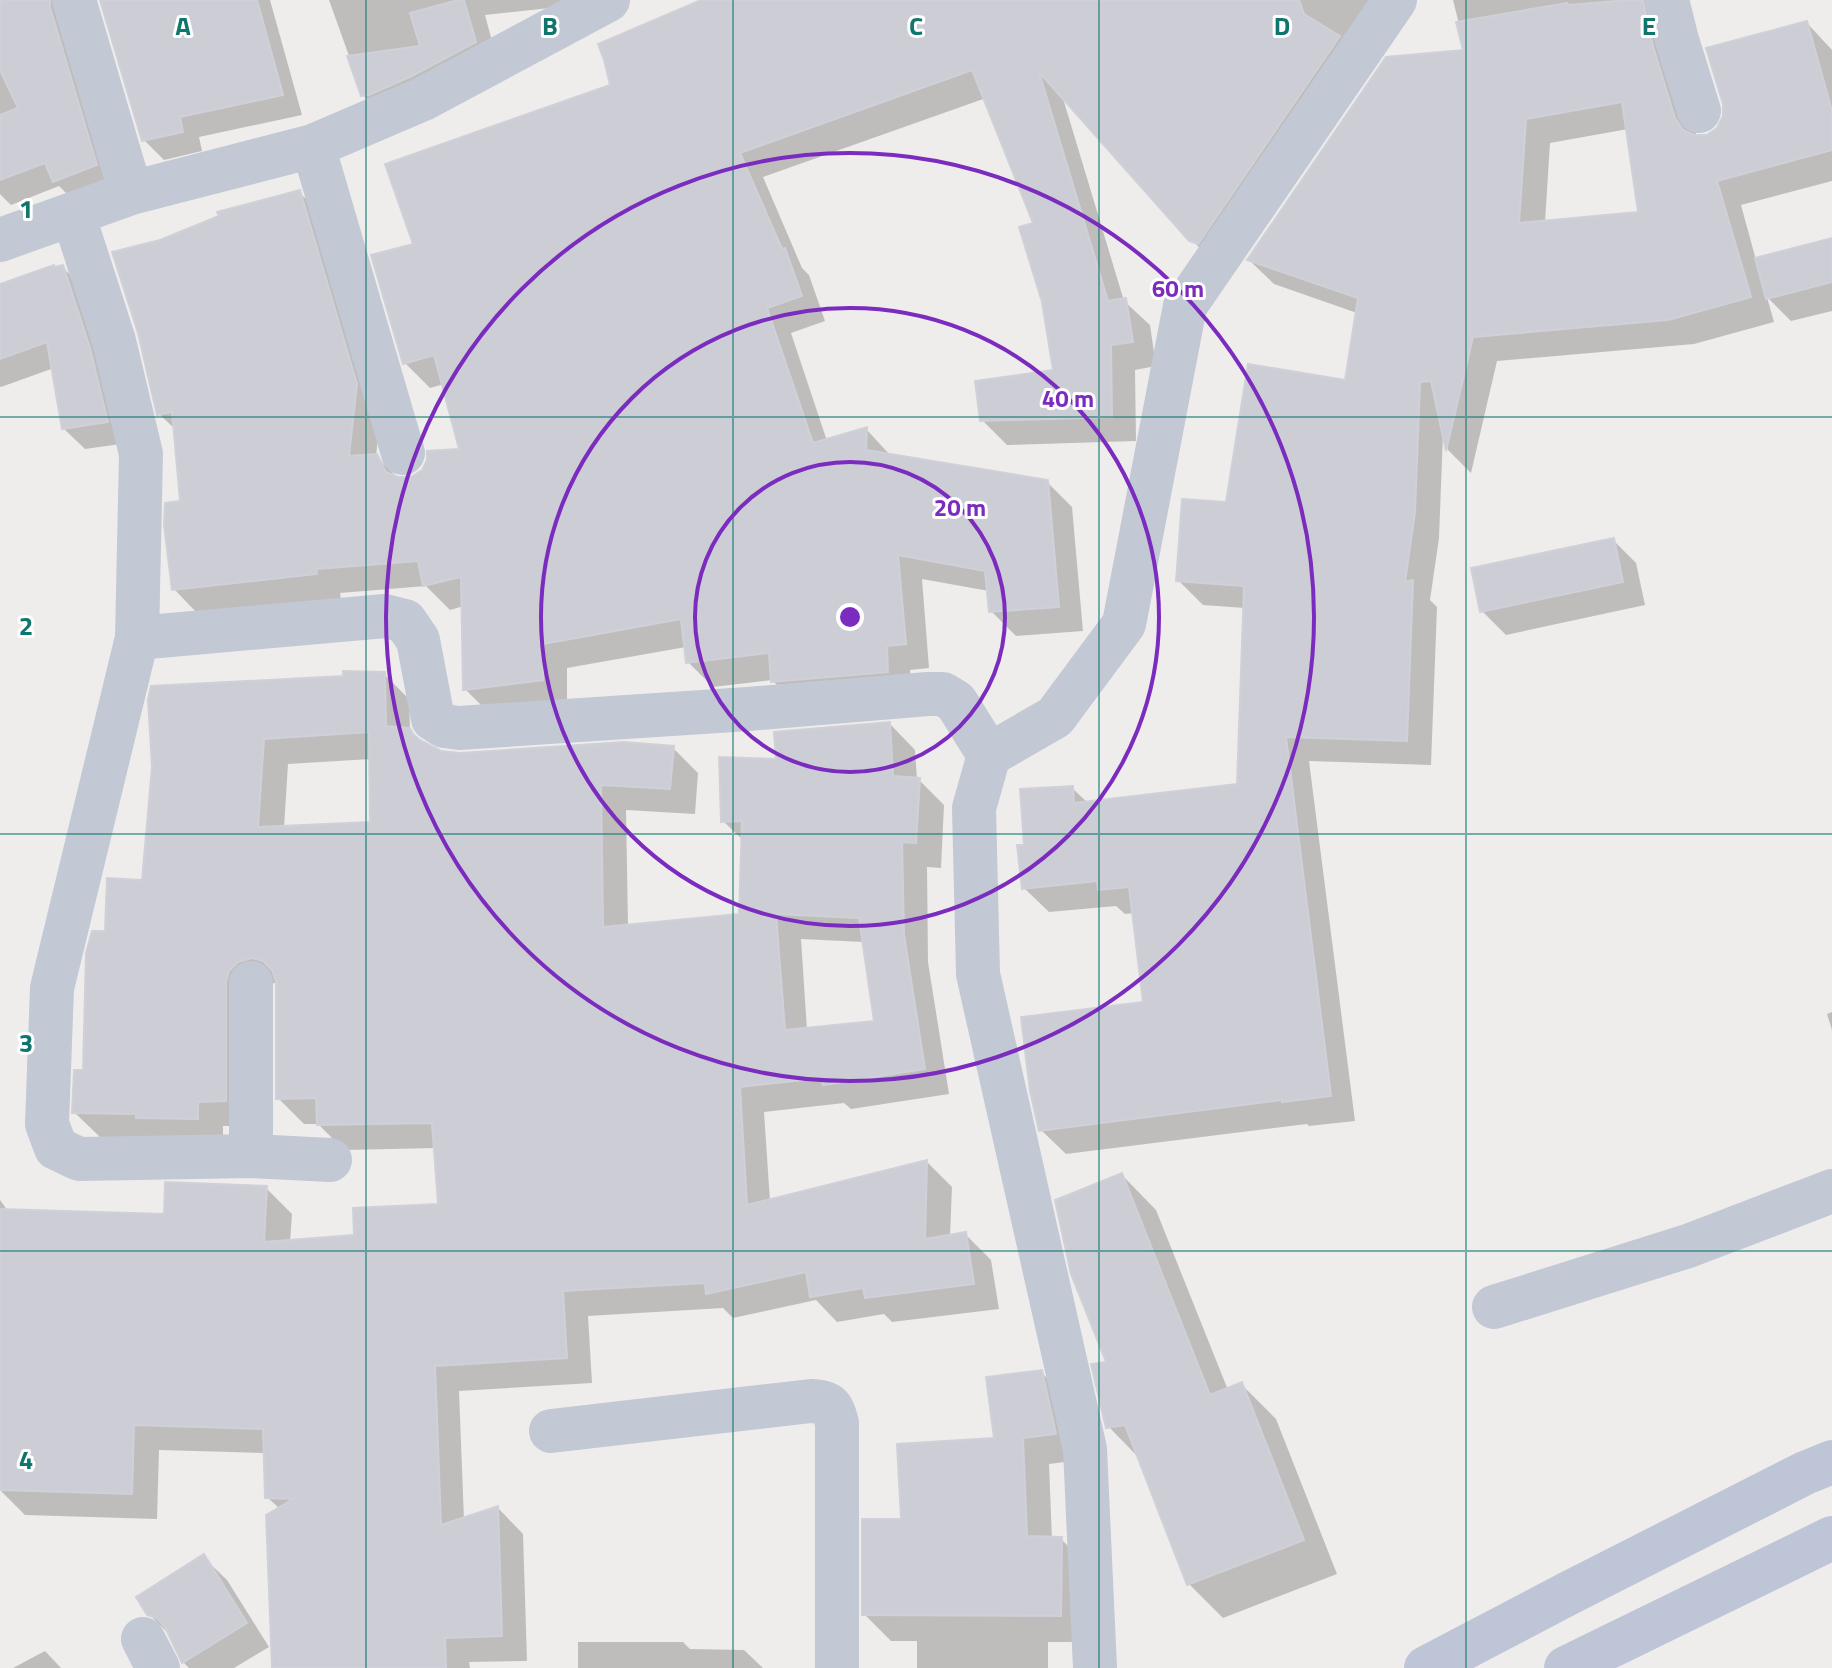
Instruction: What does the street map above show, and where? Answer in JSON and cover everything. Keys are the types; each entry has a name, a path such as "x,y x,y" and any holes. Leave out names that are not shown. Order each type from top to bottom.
{"main road":[{"path":"1426,1668 1805,1473 1832,1462"},
{"path":"1566,1668 1832,1538"}],"street":[{"path":"74,0 131,193"},
{"path":"0,240 131,193 313,146 423,99 606,0"},
{"path":"1095,1668 1085,1449 978,974 974,808 989,755 1055,717 1124,624 1185,306 1395,0"},
{"path":"1667,0 1699,111"},
{"path":"313,146 403,453"},
{"path":"73,214 114,341 141,454 137,638 52,988 47,1124 56,1148 79,1159 251,1156 330,1160"},
{"path":"137,638 385,616 405,621 418,640 433,719 444,726 459,728 943,694 956,702 989,755"},
{"path":"251,983 251,1156"},
{"path":"1494,1307 1688,1246 1832,1191"},
{"path":"551,1431 811,1401 825,1402 833,1408 837,1423 837,1668"}],"building":[{"path":"0,0 50,0 97,165 53,182 45,163 0,180 0,115 18,108 0,70"},
{"path":"100,0 257,0 283,95 180,117 183,132 142,141"},
{"path":"464,0 476,42 412,76 361,96 347,56 420,46 410,13"},
{"path":"701,0 1299,0 1304,14 1340,36 1198,244 1189,241 1039,72 1108,301 1126,298 1133,342 1111,345 1112,417 980,421 975,381 1053,370 1042,302 1019,227 1033,223 972,70 740,153 782,249 785,248 802,296 767,308 813,443 867,427 866,450 1048,480 1059,607 989,612 985,571 898,555 906,644 887,646 888,672 771,682 769,653 686,663 681,619 543,644 543,680 463,690 461,577 423,586 418,561 316,569 317,574 172,590 164,525 165,503 180,501 172,412 157,415 138,333 112,252 160,240 219,216 217,212 300,190 357,384 349,456 377,454 386,472 398,477 411,477 422,470 427,451 459,449 434,355 403,364 371,255 413,244 385,164 610,85 598,44"},
{"path":"1643,0 1675,118 1683,130 1694,135 1707,135 1717,128 1723,116 1723,104 1706,48 1807,21 1832,111 1832,150 1717,181 1751,297 1668,320 1473,337 1446,451 1431,381 1420,382 1415,512 1405,582 1413,580 1407,741 1286,737 1331,1096 1039,1131 1030,1091 1021,1017 1143,1002 1129,887 1098,890 1097,881 1022,889 1017,845 1024,845 1020,789 1073,786 1074,803 1237,784 1244,586 1176,581 1182,499 1226,502 1248,364 1345,380 1358,298 1247,260 1386,57 1463,50 1456,22 1568,5","holes":["1622,102 1638,212 1519,223 1526,119"]},
{"path":"1832,238 1832,282 1766,299 1755,258"},
{"path":"54,265 63,265 90,348 108,422 62,429 47,342 0,359 0,284"},
{"path":"1614,538 1623,582 1480,612 1471,568"},
{"path":"343,671 385,672 386,726 410,728 420,740 441,751 460,753 624,742 674,746 670,789 601,785 603,927 739,914 742,821 721,822 719,757 776,759 774,732 890,722 893,776 920,778 916,843 902,842 904,935 925,1069 823,1085 822,1078 740,1087 747,1205 927,1160 925,1239 966,1232 974,1284 865,1298 863,1288 810,1297 806,1272 706,1294 705,1283 563,1291 567,1358 435,1366 441,1525 498,1506 502,1636 445,1638 446,1668 272,1668 266,1515 293,1499 265,1498 263,1429 134,1425 132,1494 0,1490 0,1209 164,1214 165,1182 267,1186 264,1242 354,1235 353,1208 438,1204 432,1123 317,1125 316,1098 276,1099 276,982 272,970 263,961 252,958 238,962 229,971 226,982 226,1101 198,1102 198,1119 72,1113 74,1070 83,1070 86,953 92,931 105,931 107,878 142,880 152,767 148,700 151,686 343,676","holes":["369,732 370,822 258,827 264,739","776,914 859,918 874,1021 785,1030"]},
{"path":"1122,1173 1210,1395 1242,1382 1304,1540 1187,1585 1125,1425 1106,1428 1091,1364 1106,1362 1071,1274 1055,1200"},
{"path":"1042,1370 1056,1434 1023,1438 1027,1536 1062,1537 1061,1616 862,1615 862,1519 901,1519 897,1444 994,1438 986,1377"},
{"path":"204,1554 247,1623 182,1663 165,1627 157,1618 147,1615 136,1597"}]}
